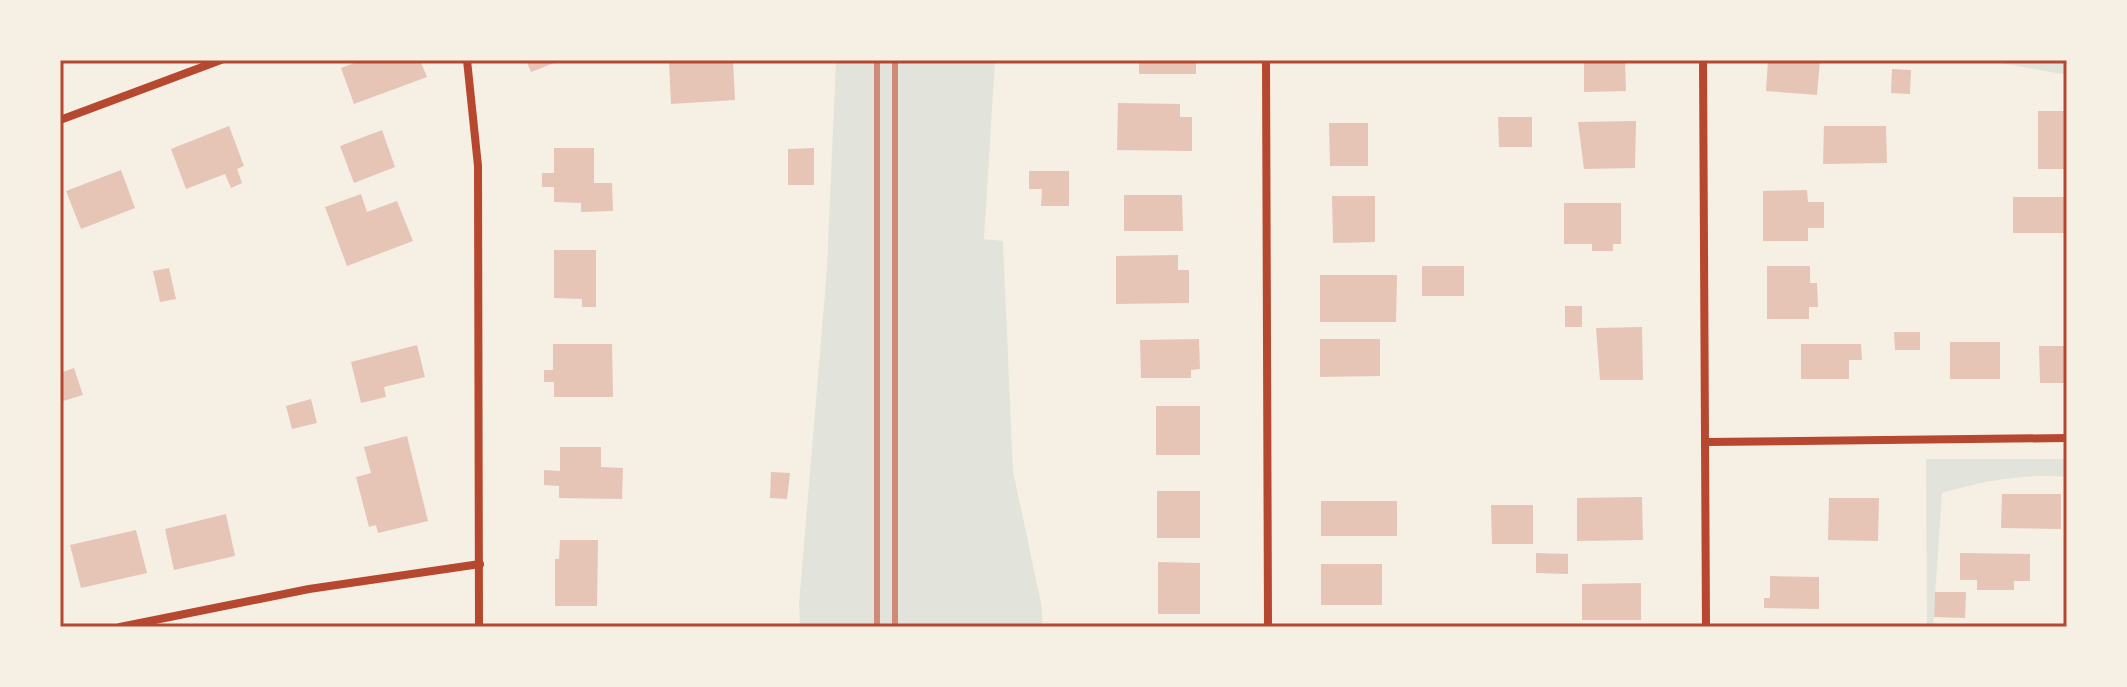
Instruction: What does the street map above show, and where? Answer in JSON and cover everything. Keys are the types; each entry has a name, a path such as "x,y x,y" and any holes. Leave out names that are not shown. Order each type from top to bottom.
{"street":[{"path":"60,120 221,60"},
{"path":"467,60 478,166 479,627"},
{"path":"1266,60 1268,627"},
{"path":"1703,60 1706,627"},
{"path":"1707,442 2067,438"},
{"path":"120,627 309,589 480,564"}],"shaded area":[{"path":"836,60 995,60 984,239 1003,241 1013,471 1042,608 1042,627 800,627 799,604 827,269"},
{"path":"1985,60 2067,60 2067,75"},
{"path":"1926,459 2067,459 2067,477 2004,479 1942,493 1933,627 1927,627"}],"building":[{"path":"362,60 420,60 427,77 354,104 341,68"},
{"path":"526,60 562,60 531,72"},
{"path":"733,60 735,100 671,104 669,62"},
{"path":"1139,60 1196,60 1196,74 1139,74"},
{"path":"1584,60 1625,60 1626,91 1584,92"},
{"path":"1768,60 1820,60 1817,95 1766,91"},
{"path":"1892,69 1911,70 1910,94 1891,93"},
{"path":"1118,103 1180,104 1180,117 1192,117 1192,151 1117,150"},
{"path":"2038,111 2067,111 2067,169 2038,169"},
{"path":"1498,117 1532,117 1532,147 1499,147"},
{"path":"1636,121 1635,168 1584,169 1578,122"},
{"path":"1329,123 1368,123 1368,166 1330,166"},
{"path":"229,126 244,166 237,169 242,183 231,188 225,174 186,189 171,149"},
{"path":"1824,126 1886,126 1887,163 1823,164"},
{"path":"382,130 395,167 354,183 340,146"},
{"path":"554,148 594,148 594,183 612,183 613,211 581,212 581,203 554,202 554,187 542,187 542,173 554,173"},
{"path":"814,148 814,185 788,185 788,149"},
{"path":"121,170 135,208 81,229 66,191"},
{"path":"1029,171 1069,171 1069,206 1041,206 1042,189 1029,189"},
{"path":"1807,190 1808,202 1824,202 1824,228 1808,228 1808,241 1763,241 1763,191"},
{"path":"361,194 367,212 397,201 413,241 347,266 325,207"},
{"path":"1124,195 1182,195 1183,231 1124,231"},
{"path":"1332,196 1375,196 1375,242 1333,243"},
{"path":"2013,197 2067,197 2067,233 2013,233"},
{"path":"1564,203 1621,203 1621,244 1613,244 1613,251 1592,251 1592,244 1564,244"},
{"path":"554,250 596,250 596,307 582,307 582,299 554,298"},
{"path":"1178,255 1178,270 1189,270 1189,303 1116,304 1116,256"},
{"path":"1422,266 1464,266 1464,296 1422,296"},
{"path":"1767,266 1810,266 1810,283 1817,283 1818,307 1809,307 1809,319 1767,319"},
{"path":"169,268 176,299 160,302 153,271"},
{"path":"1320,275 1397,275 1396,322 1320,322"},
{"path":"1565,306 1582,306 1582,327 1565,327"},
{"path":"1642,327 1643,380 1600,380 1596,328"},
{"path":"1894,332 1920,332 1920,350 1895,350"},
{"path":"1199,339 1200,369 1191,370 1191,378 1141,378 1140,340"},
{"path":"1320,339 1380,339 1380,376 1320,377"},
{"path":"1950,342 2000,342 2000,379 1950,379"},
{"path":"553,344 612,344 613,397 554,397 554,382 544,382 544,370 553,370"},
{"path":"1801,344 1861,344 1862,360 1849,360 1849,379 1801,379"},
{"path":"417,345 425,377 384,387 386,397 361,403 351,362"},
{"path":"2039,346 2067,346 2067,383 2040,383"},
{"path":"74,368 83,395 60,402 60,373"},
{"path":"311,399 317,423 292,429 286,406"},
{"path":"1156,406 1200,406 1200,455 1156,455"},
{"path":"407,436 428,521 378,533 376,525 369,527 356,477 371,473 364,447"},
{"path":"560,447 601,447 601,467 623,468 622,499 559,498 559,486 544,485 544,470 560,471"},
{"path":"771,472 790,473 787,499 770,498"},
{"path":"1157,491 1200,491 1200,538 1157,538"},
{"path":"2002,494 2061,494 2061,529 2001,528"},
{"path":"1642,497 1643,540 1577,541 1577,498"},
{"path":"1829,498 1879,498 1878,541 1828,540"},
{"path":"1321,501 1397,501 1397,536 1321,536"},
{"path":"1491,505 1533,505 1533,544 1492,544"},
{"path":"226,514 235,556 174,570 165,529"},
{"path":"136,530 147,573 81,588 70,545"},
{"path":"560,540 598,540 597,606 555,606 555,559 559,559"},
{"path":"1536,553 1568,554 1568,574 1536,573"},
{"path":"1960,553 2030,554 2030,581 2014,581 2014,590 1977,590 1977,580 1960,580"},
{"path":"1158,562 1200,563 1200,614 1158,614"},
{"path":"1321,564 1382,564 1382,605 1321,605"},
{"path":"1770,576 1819,577 1819,609 1764,608 1764,598 1770,598"},
{"path":"1641,583 1641,620 1582,620 1582,584"},
{"path":"1935,592 1966,592 1965,618 1934,617"}],"railway":[{"path":"877,60 877,627"},
{"path":"895,60 895,627"}]}
